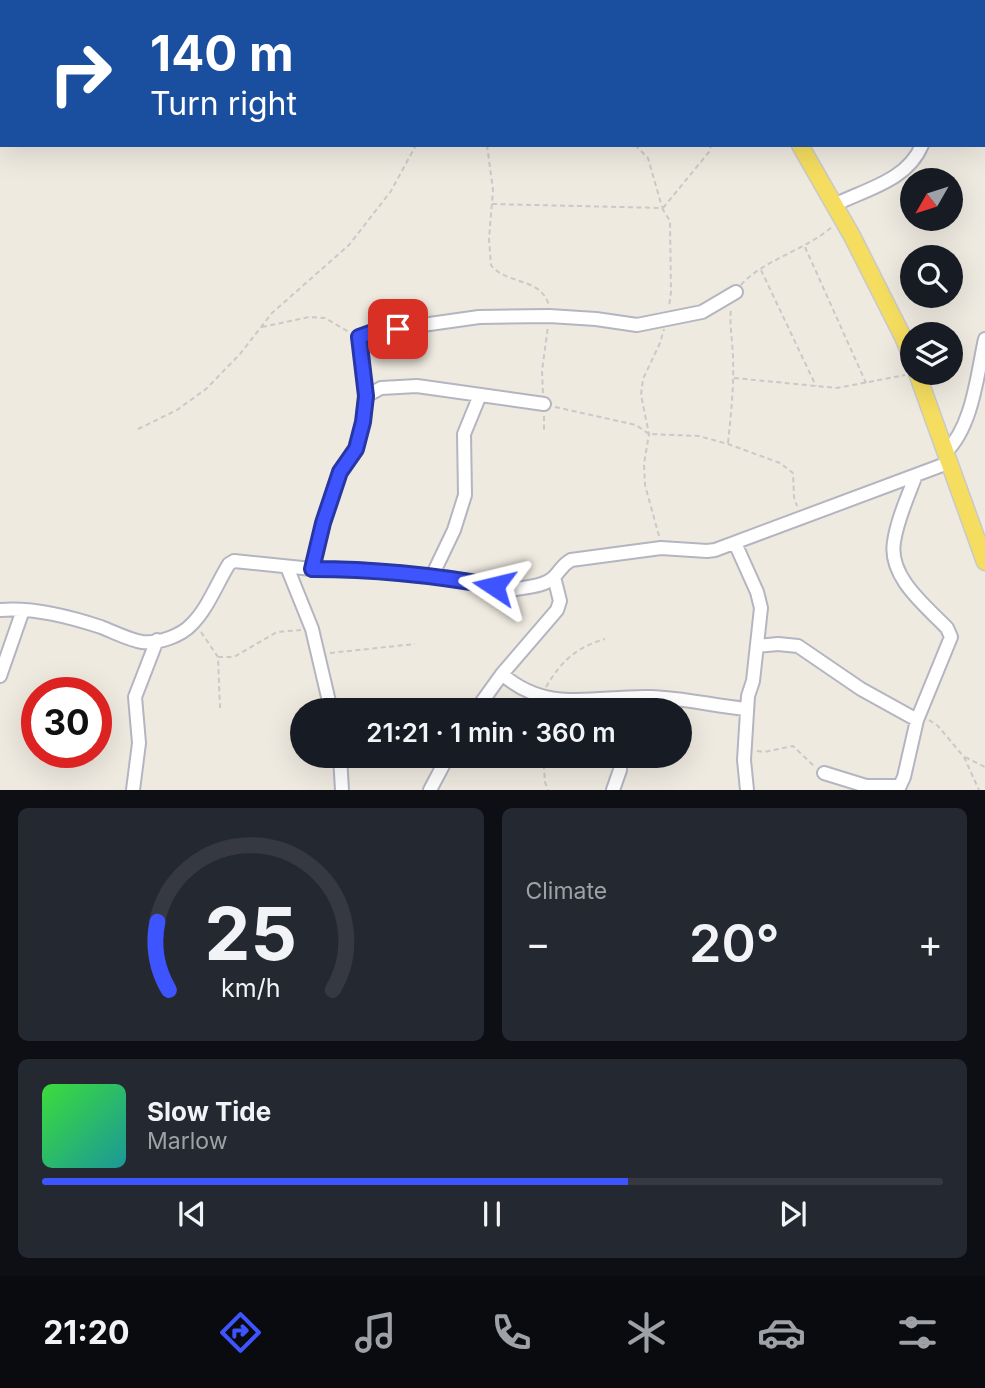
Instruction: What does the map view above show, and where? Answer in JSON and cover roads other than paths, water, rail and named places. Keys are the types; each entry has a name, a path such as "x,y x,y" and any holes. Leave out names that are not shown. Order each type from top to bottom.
{"main road":[{"path":"801,147 900,329"},
{"path":"920,385 985,562"}],"street":[{"path":"838,212 901,174 921,147"},
{"path":"312,569 323,523 340,472 356,449 363,422 366,396 359,337 373,332 479,317 549,316 636,325 702,312 736,292"},
{"path":"0,610 23,610 82,621 139,642 179,634 194,622 231,561 432,576 516,589 554,578 564,564 571,560 661,548 707,551 915,475 947,457 966,418 985,339"},
{"path":"366,396 381,388 417,386 544,404"},
{"path":"432,576 454,530 465,495 464,434 480,395"},
{"path":"824,774 866,786 899,788 918,717 951,637 947,628 902,578 895,563 893,543 915,475"},
{"path":"735,543 757,592 761,608 747,709 747,789"},
{"path":"287,567 312,629 328,698"},
{"path":"485,698 557,610 559,601 554,578"},
{"path":"0,676 23,610"},
{"path":"133,789 139,743 135,697 157,640"},
{"path":"757,646 798,646 861,689 918,717"},
{"path":"502,674 522,690 544,698"},
{"path":"692,702 747,709"},
{"path":"341,768 342,789"},
{"path":"430,789 441,768"},
{"path":"613,789 620,768"}]}
